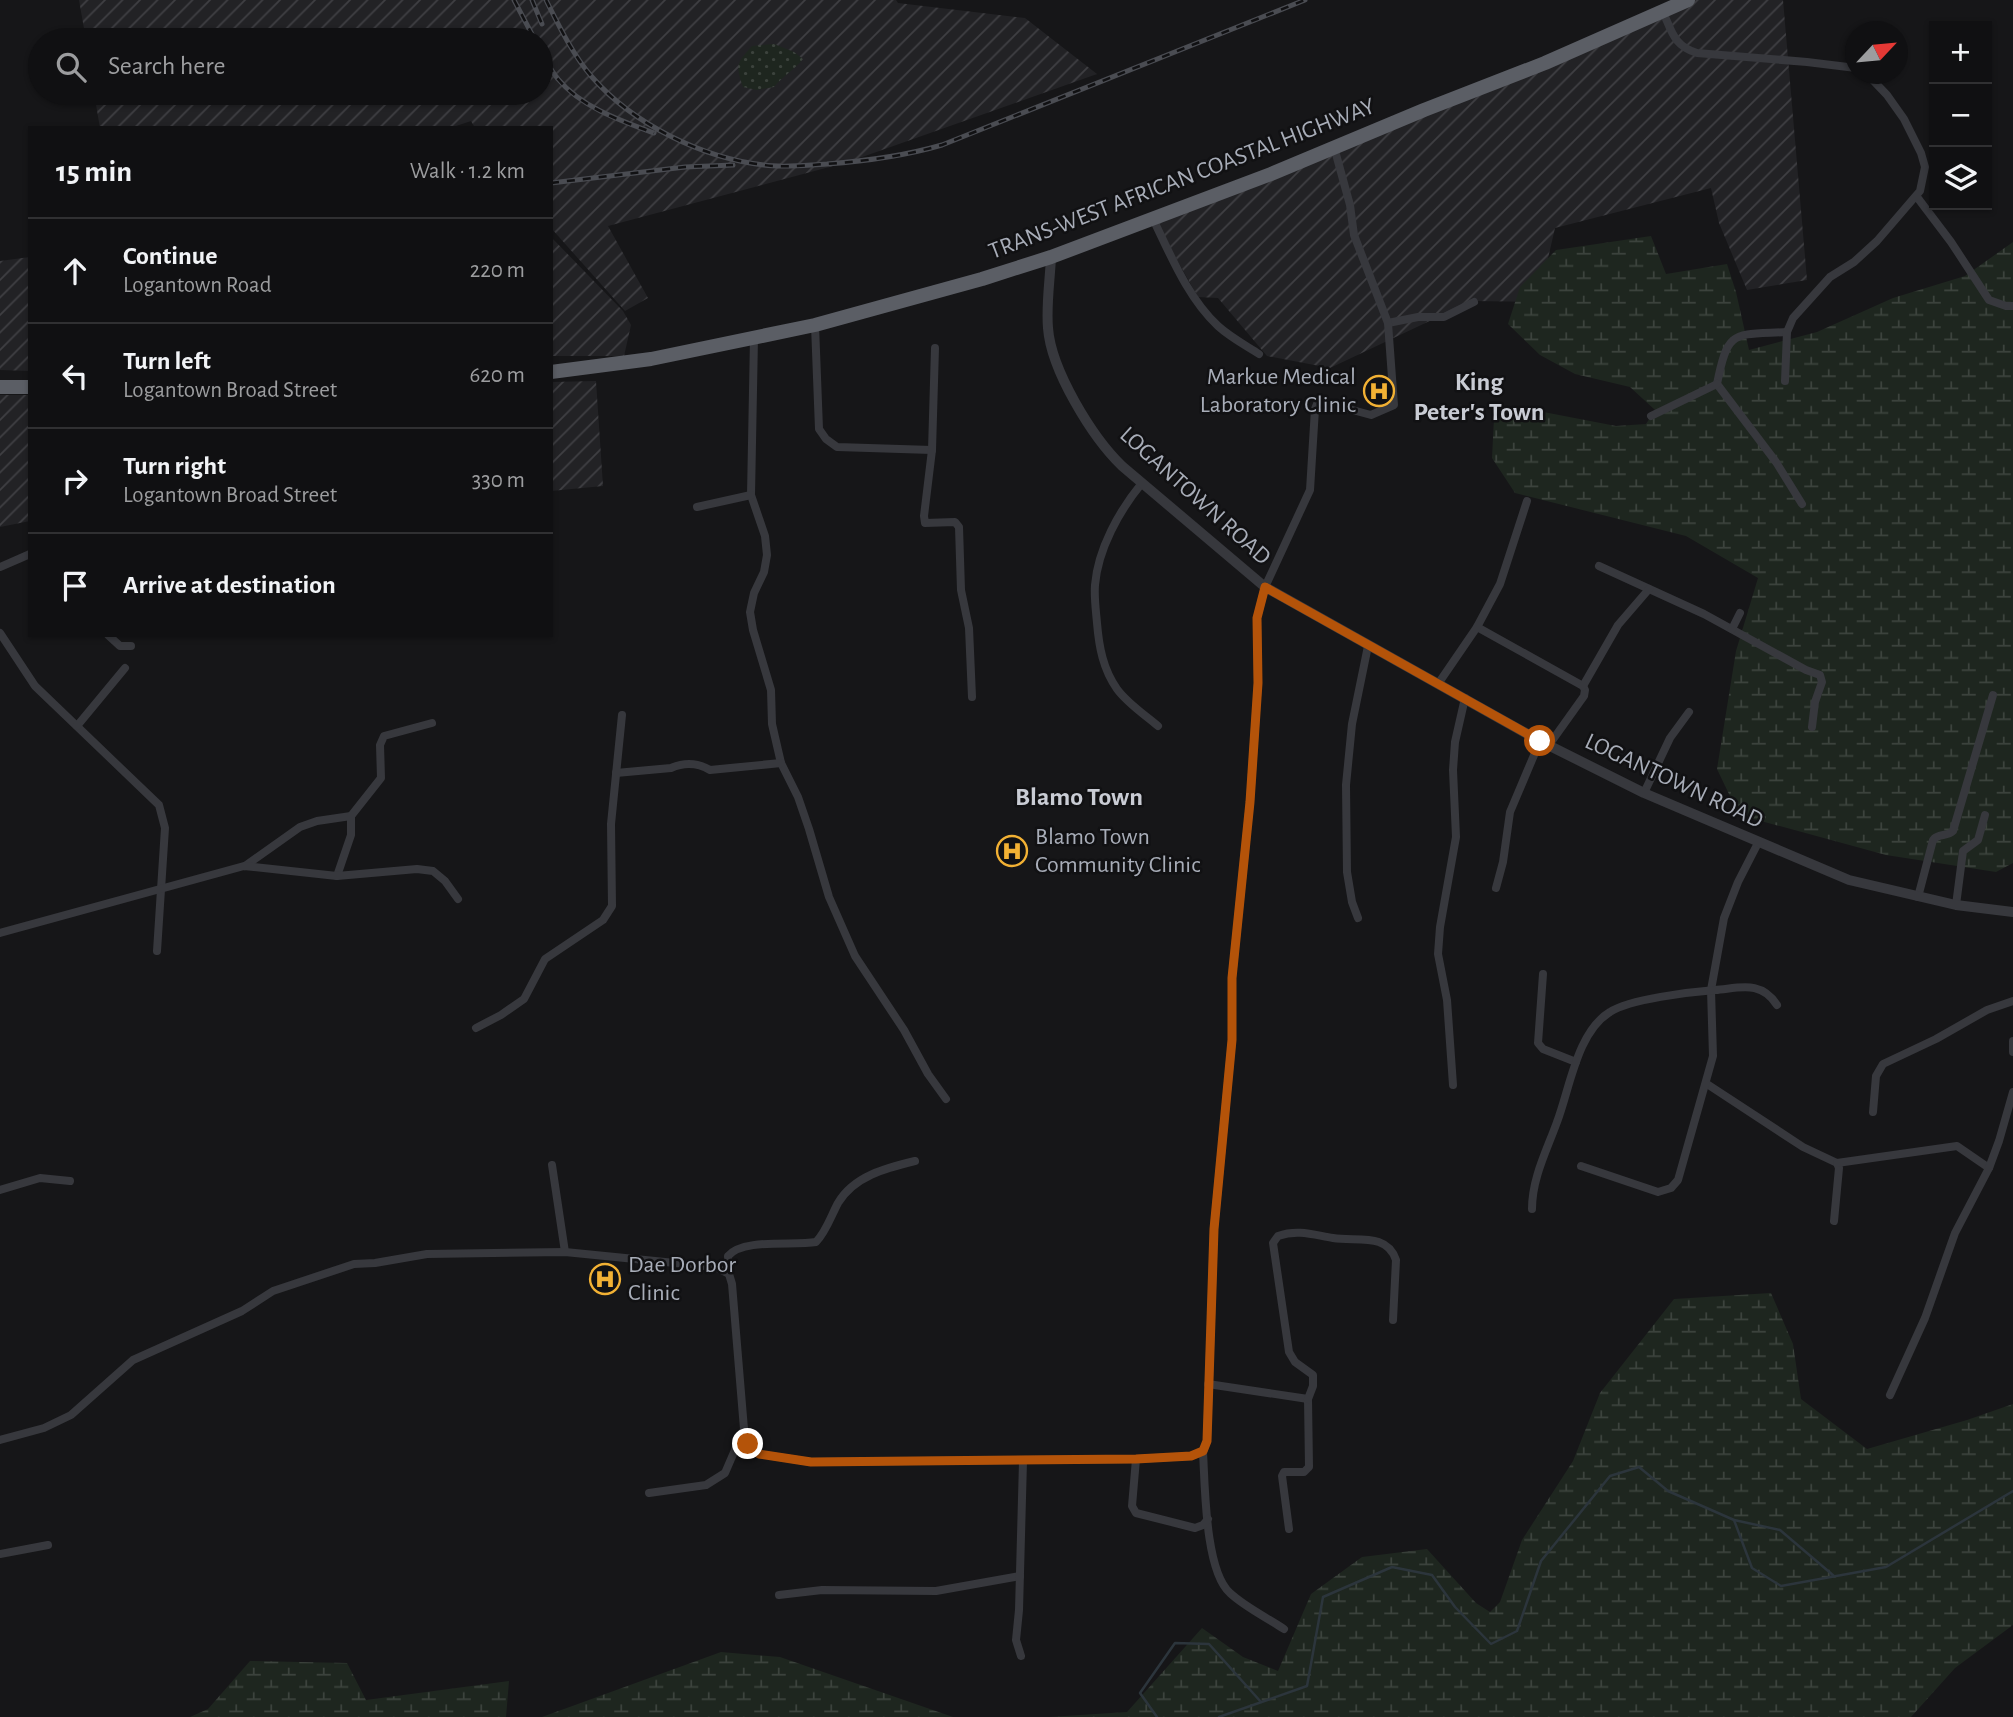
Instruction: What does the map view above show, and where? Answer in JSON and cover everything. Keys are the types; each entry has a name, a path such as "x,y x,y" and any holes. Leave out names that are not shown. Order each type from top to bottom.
{"highway":[{"name":"TRANS-WEST AFRICAN COASTAL HIGHWAY","path":"553,372 650,359 815,325 1051,257 1545,63 1688,0"},
{"path":"0,387 28,387"}],"street":[{"path":"1663,12 1679,44 1697,53 1845,67"},
{"path":"1785,381 1787,332 1793,318 1830,277 1854,262 1877,241 1920,191 1925,167 1921,153 1904,119 1876,84"},
{"path":"1284,1629 1230,1593 1221,1583 1216,1571 1208,1519 1203,1451 1207,1441 1214,1229 1232,1040 1232,978 1251,789 1258,683 1257,618 1265,587 1310,491 1317,404 1323,402 1371,415 1394,404 1388,323 1354,235 1350,205 1334,147"},
{"path":"1917,197 1989,300 2013,306"},
{"path":"1153,219 1175,265 1203,309 1230,336 1259,354"},
{"name":"LOGANTOWN ROAD","path":"1051,257 1047,326 1058,368 1107,449 1142,483 1265,587 1544,743 1644,793 1758,843 1849,880 1956,905 2013,912"},
{"path":"1388,323 1419,317 1444,317 1474,302"},
{"path":"815,325 819,429 826,439 837,447 932,450"},
{"path":"1787,332 1738,336 1728,344 1717,384 1776,462 1802,504"},
{"path":"754,338 751,495 765,537 767,555 750,612 752,630 771,690 772,724 781,763 798,797 829,897 855,956 946,1099"},
{"path":"935,348 932,450 925,523 958,524 961,590 969,628 972,697"},
{"path":"1651,416 1717,384"},
{"path":"1142,483 1128,500 1105,547 1097,570 1096,608 1105,670 1119,692 1158,726"},
{"path":"698,507 751,495"},
{"path":"1438,684 1478,627 1500,584 1527,501"},
{"path":"0,567 28,555"},
{"path":"1599,566 1732,628 1796,665 1821,675 1822,682 1815,702 1812,727"},
{"path":"1583,686 1618,625 1649,589"},
{"path":"1732,628 1740,614"},
{"path":"1478,627 1583,686 1585,690 1584,696 1544,743 1510,812 1503,862 1496,888"},
{"path":"0,634 36,686 159,805 165,828 157,951"},
{"path":"110,637 120,646 131,646"},
{"path":"1358,918 1352,902 1347,872 1346,785 1352,724 1368,646"},
{"path":"77,726 125,668"},
{"path":"1918,897 1933,841 1938,836 1950,835 1953,831 1993,695"},
{"path":"1453,1085 1447,1000 1438,954 1440,927 1456,837 1453,770 1455,742 1465,698"},
{"path":"1644,793 1670,738 1689,712"},
{"path":"475,1028 524,999 545,959 603,920 609,913 612,906 611,824 622,715"},
{"path":"337,876 351,835 351,816 381,778 380,745 384,736 432,723"},
{"path":"616,773 671,768 679,764 701,764 710,770 781,763"},
{"path":"1956,905 1963,851 1978,840 1985,815"},
{"path":"0,933 244,866 300,827 317,821 351,816"},
{"path":"1581,1166 1651,1191 1663,1192 1671,1188 1682,1174 1707,1084 1714,1042 1711,990 1724,918 1738,882 1758,843"},
{"path":"244,866 337,876 417,869 433,872 445,881 458,900"},
{"path":"1543,974 1538,1043 1543,1049 1576,1062"},
{"path":"1532,1209 1532,1195 1538,1173 1576,1062 1588,1037 1608,1013 1634,1003 1711,990 1755,987 1766,990 1777,1004"},
{"path":"1873,1112 1876,1076 1883,1064 1936,1039 1987,1010 2013,1001"},
{"path":"2013,1041 2013,1052"},
{"path":"1707,1084 1803,1147 1837,1163 1957,1146 1989,1168"},
{"path":"1889,1395 1926,1318 1955,1233 1989,1168 2013,1092"},
{"path":"915,1161 877,1171 849,1190 816,1242 745,1246 733,1250 728,1256 744,1429 748,1444 759,1454 811,1462 1136,1459 1191,1456 1203,1451"},
{"path":"1834,1222 1839,1168 1837,1163"},
{"path":"552,1164 565,1252"},
{"path":"0,1190 40,1178 70,1181"},
{"path":"1290,1529 1282,1476 1284,1472 1304,1472 1309,1467 1308,1399 1313,1385 1312,1375 1295,1362 1289,1352 1273,1243 1278,1236 1306,1232 1335,1239 1367,1238 1382,1244 1394,1253 1396,1260 1393,1320"},
{"path":"0,1440 44,1428 72,1416 133,1360 214,1325 273,1291 354,1264 427,1254 565,1252 715,1267 729,1274"},
{"path":"1208,1384 1308,1399"},
{"path":"649,1493 706,1485 725,1473 744,1429"},
{"path":"1136,1459 1132,1506 1136,1513 1195,1528 1208,1519"},
{"path":"1021,1656 1016,1629 1023,1461"},
{"path":"0,1554 48,1545"},
{"path":"779,1595 822,1590 936,1591 1020,1576"}],"shaded area":[{"path":"79,0 896,0 898,3 1025,18 1097,74 848,162 608,226 648,298 625,311 553,230 553,126 474,126 471,121 456,126 100,126 96,105 553,105 553,28 84,28"},
{"path":"1679,0 1783,0 1807,280 1747,290 1719,223 1711,188 1555,228 1538,302 1472,301 1330,368 1267,356 1218,298 1198,297 1155,221"},
{"path":"553,239 623,311 631,325 624,356 553,356"},
{"path":"28,257 28,371 0,370 0,261"},
{"path":"596,381 603,486 553,491 553,382"},
{"path":"0,395 28,395 28,521 0,527"}],"green space":[{"path":"774,44 803,59 774,87 757,90 743,87 738,68 743,56 752,46"},
{"path":"1651,236 1666,274 1727,264 1749,350 1817,332 1893,298 1965,276 2013,242 2013,863 1996,872 1886,855 1739,815 1717,769 1736,651 1758,578 1686,536 1515,493 1492,458 1494,418 1523,408 1616,426 1646,424 1655,410 1630,387 1575,374 1540,355 1508,324 1520,287 1556,250"},
{"path":"1771,1293 1793,1344 1801,1399 1867,1449 2013,1404 2013,1625 1955,1668 1911,1717 1049,1717 1127,1712 1202,1628 1243,1657 1278,1671 1311,1594 1362,1557 1427,1549 1476,1603 1490,1612 1500,1602 1522,1540 1573,1461 1600,1393 1674,1299"},
{"path":"721,1652 780,1657 953,1717 542,1717"},
{"path":"250,1661 347,1663 366,1700 509,1681 506,1717 190,1717 208,1709"}],"waterway":[{"path":"1219,1717 1307,1686 1323,1597 1392,1567 1432,1575 1455,1607 1491,1644 1517,1631 1541,1561 1610,1476 1639,1467 1668,1491 1734,1520 1752,1568 1781,1586 1886,1567 2013,1491"},
{"path":"1734,1520 1780,1530 1834,1576"},
{"path":"1157,1717 1140,1693 1175,1643 1209,1644 1261,1702"}],"railway":[{"path":"514,0 529,28"},
{"path":"532,0 542,24"},
{"path":"546,0 585,68 627,110 670,136 717,155 764,165 788,166 871,160 942,145 1305,0"},
{"path":"553,72 578,98 602,112 654,133"},
{"path":"553,183 685,167 733,165"}],"place":[{"name":"Markue Medical Laboratory Clinic","path":"1379,391"},
{"name":"Blamo Town Community Clinic","path":"1012,851"},
{"name":"Dae Dorbor Clinic","path":"605,1279"}],"district":[{"name":"King Peter's Town","path":"1479,397"},
{"name":"Blamo Town","path":"1079,797"}],"route":[{"path":"748,1444 759,1454 811,1462 1136,1459 1191,1456 1203,1451 1207,1441 1214,1229 1232,1040 1232,978 1250,802 1258,683 1257,618 1265,587 1540,741"}]}
